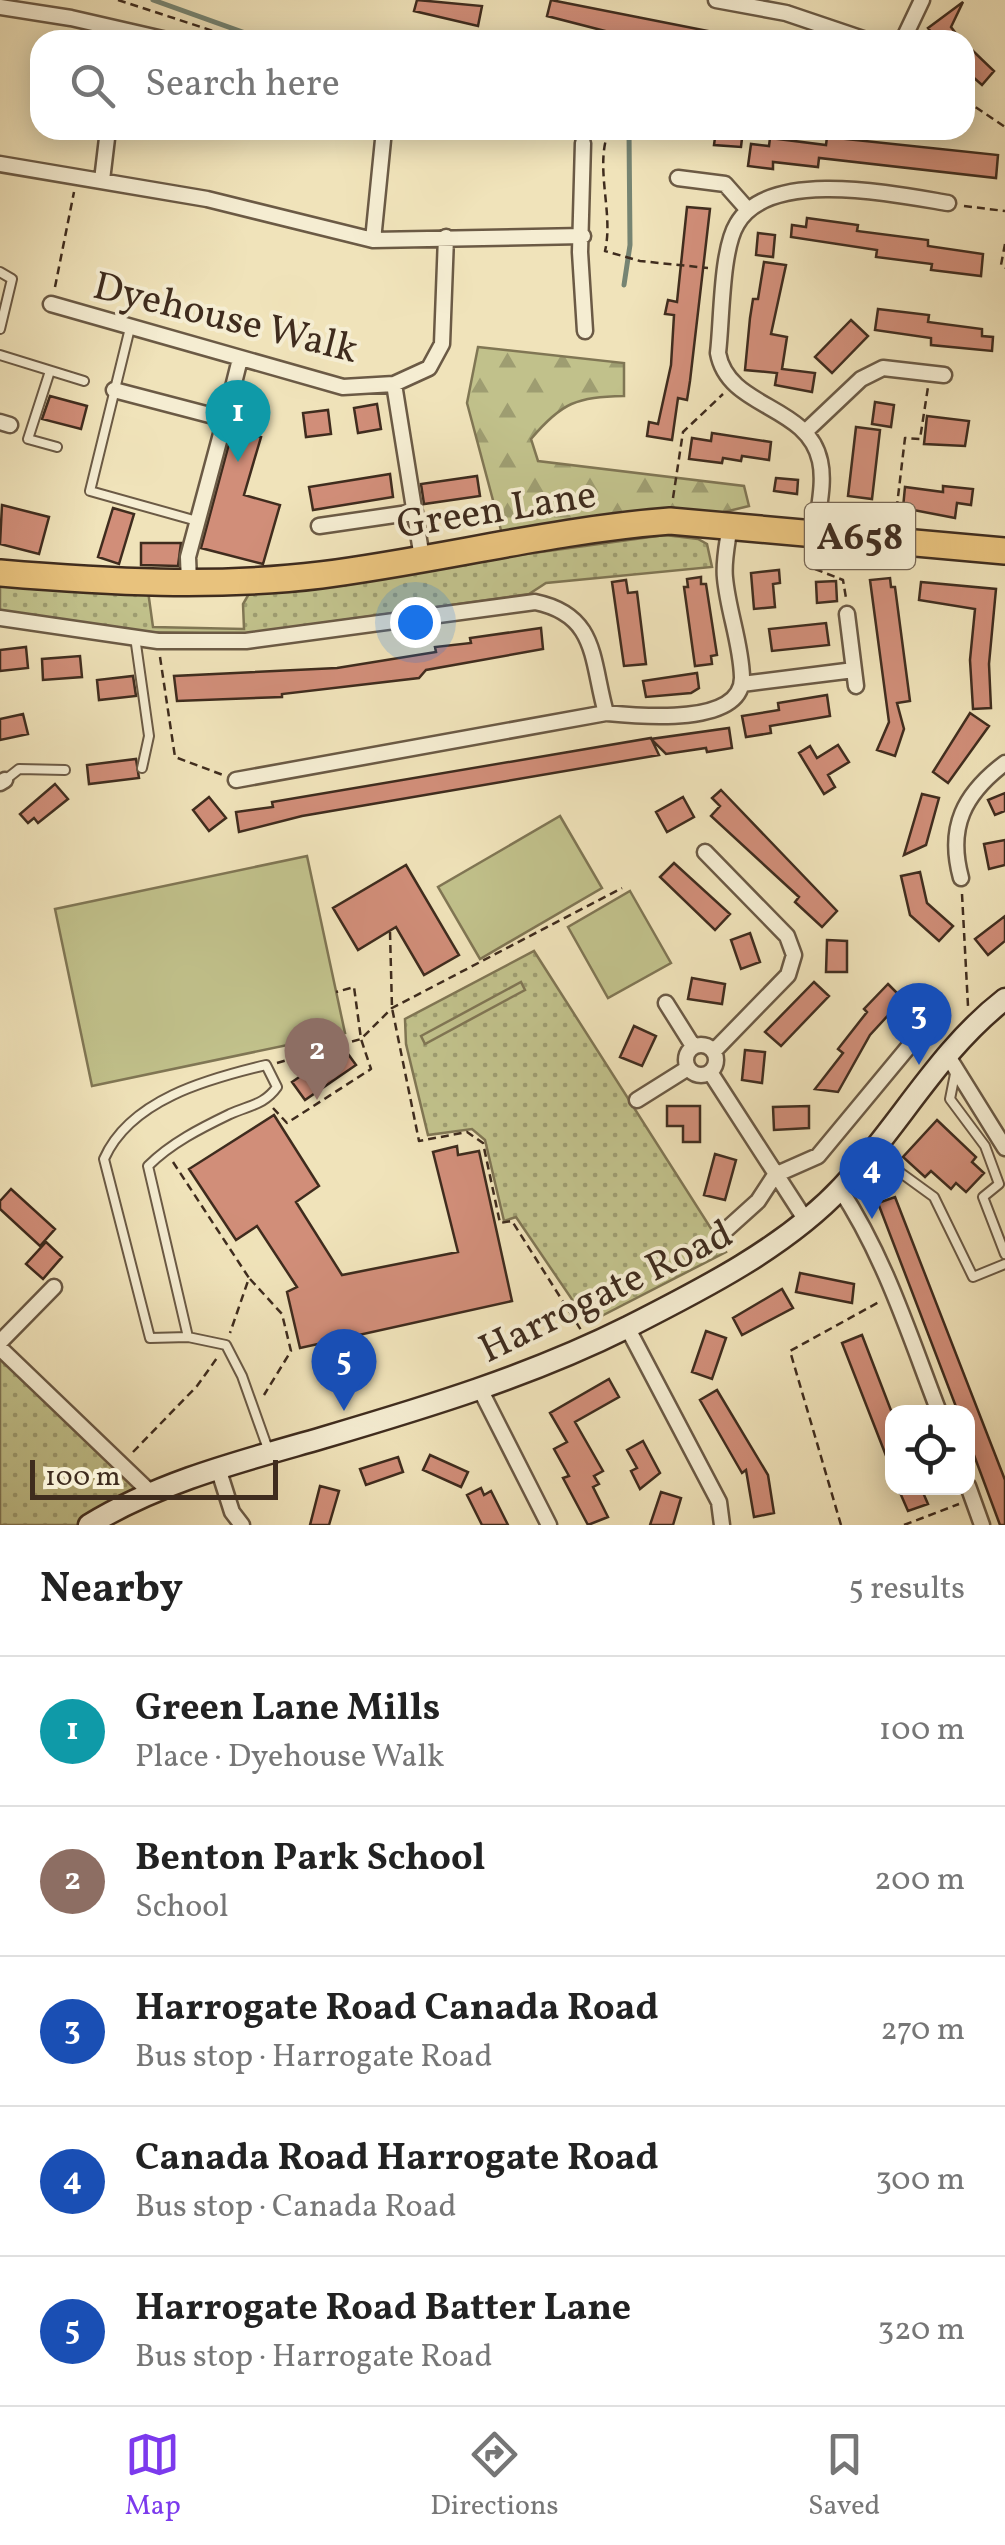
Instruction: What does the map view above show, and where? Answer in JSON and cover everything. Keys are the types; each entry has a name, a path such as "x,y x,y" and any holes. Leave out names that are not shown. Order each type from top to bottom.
{"highway":[{"name":"Green Lane","path":"0,573 189,582 321,575 619,525 670,521 816,531 1005,551"}],"main road":[{"name":"Harrogate Road","path":"89,1525 113,1519 150,1492 218,1468 481,1391 627,1328 773,1244 806,1219 840,1189 951,1061 969,1027 1005,998"}],"street":[{"path":"716,0 787,7 842,30"},
{"path":"908,30 922,0"},
{"path":"0,7 99,30"},
{"path":"102,180 107,140"},
{"path":"373,240 383,140"},
{"path":"583,144 585,331"},
{"path":"0,164 206,199 373,240 583,236"},
{"path":"678,178 725,184 748,210"},
{"path":"816,531 822,473 819,456 805,432 732,386 721,373 718,353 735,226 764,197 802,190 887,193 948,203"},
{"name":"Dyehouse Walk","path":"51,304 343,387 394,384 429,368 442,344 446,238"},
{"path":"189,582 188,557 240,358"},
{"path":"805,432 860,379 883,368 937,374"},
{"path":"394,384 422,558"},
{"path":"114,390 224,419"},
{"path":"319,526 415,512"},
{"path":"236,780 606,714 661,718 714,710 738,695 742,684 724,576 730,524"},
{"path":"0,618 158,640 246,641 535,602 557,606 576,618 590,639 606,714"},
{"path":"742,684 855,678 848,614"},
{"path":"961,878 954,838 960,815 979,782 1005,764"},
{"path":"705,852 787,936 794,954 788,974 714,1051"},
{"path":"666,1002 693,1046"},
{"path":"727,1228 758,1201 775,1175 818,1156 925,1028"},
{"path":"706,1045 714,1051 716,1062 710,1072 698,1075 688,1068 686,1056 693,1046 706,1045"},
{"path":"951,1061 1004,1141"},
{"path":"637,1100 688,1068"},
{"path":"710,1072 806,1219"},
{"path":"840,1189 864,1224 936,1405"},
{"path":"54,1287 0,1345 150,1492"},
{"path":"627,1328 719,1502 722,1525"},
{"path":"481,1391 549,1525"},
{"path":"218,1468 232,1512 242,1525"},
{"path":"971,1495 982,1525"}],"lane":[{"path":"0,272 12,279 0,329"},
{"path":"130,328 90,491 198,522"},
{"path":"0,354 84,381"},
{"path":"50,371 28,438 57,447"},
{"path":"134,637 149,736 142,768"},
{"path":"2,781 20,769 65,770"},
{"path":"951,1061 950,1099 990,1159 999,1184 983,1197 1005,1254"},
{"path":"188,1336 148,1166 165,1149 234,1112 267,1102 277,1087 266,1065 217,1076 120,1127 104,1159 150,1338 188,1336 226,1345 269,1453"},
{"path":"872,1152 934,1196 973,1277 1005,1264"}],"path":[{"path":"118,0 210,30"},
{"path":"975,107 1005,127"},
{"path":"609,140 606,194 611,224 605,252 640,261 728,270"},
{"path":"51,304 78,176"},
{"path":"948,203 1005,212"},
{"path":"1005,244 1001,265 1005,268"},
{"path":"895,523 906,438 920,439 937,374"},
{"path":"670,521 683,432 732,386"},
{"path":"816,531 815,569 844,580 848,614"},
{"path":"158,640 175,757 206,769"},
{"path":"961,878 969,1027"},
{"path":"266,1065 334,1050 361,1039 392,1008 622,888"},
{"path":"390,932 392,1008 419,1141 467,1132 482,1143 500,1223 512,1220 590,1344"},
{"path":"267,1102 287,1122 371,1069 361,1039 354,986 336,992"},
{"path":"165,1149 249,1278 282,1314 291,1351 254,1411"},
{"path":"121,1464 197,1386 226,1345 249,1278"},
{"path":"842,1525 790,1350 894,1294"},
{"path":"904,1525 966,1495"}],"green space":[{"path":"478,347 624,363 624,396 582,400 562,409 531,439 538,461 744,486 749,506 704,517 502,534 467,403"},
{"path":"665,535 698,539 707,544 712,567 546,583 529,594 244,634 129,632 0,613 0,581 148,591 153,627 244,629 243,604 250,592"},
{"path":"560,816 602,888 480,959 438,887"},
{"path":"307,856 345,1033 92,1086 55,909"},
{"path":"630,891 671,963 608,998 568,927"},
{"path":"534,951 726,1252 588,1323 516,1217 504,1221 485,1140 472,1129 428,1135 406,1044 405,1019"},
{"path":"521,982 525,990 425,1044 421,1036"},
{"path":"0,1348 150,1492 93,1525 0,1525"}],"building":[{"path":"417,0 482,6 478,26 414,11"},
{"path":"551,0 703,30 601,30 547,16"},
{"path":"963,2 951,27 953,30 928,28"},
{"path":"975,53 994,71 982,85 975,79"},
{"path":"715,140 742,140 741,147 714,145"},
{"path":"770,140 786,140 826,145 827,140 856,140 998,155 996,178 819,158 818,167 773,162 773,169 748,166 751,144 769,146"},
{"path":"687,207 710,209 687,400 678,398 672,440 647,436 649,422 658,424 671,365 674,315 665,314 668,300 677,302"},
{"path":"807,218 858,225 857,231 928,240 928,246 983,254 981,276 931,270 932,264 876,257 877,250 791,237 792,225 806,227"},
{"path":"758,233 775,235 773,257 756,255"},
{"path":"764,262 786,265 771,334 787,337 782,369 815,373 812,392 775,385 777,373 745,370 753,299 758,299"},
{"path":"878,309 929,315 928,322 982,329 982,336 993,337 992,351 931,345 931,338 875,330"},
{"path":"851,320 868,336 832,373 815,357"},
{"path":"50,396 87,406 81,429 42,419"},
{"path":"875,402 894,405 891,427 872,424"},
{"path":"377,404 381,429 358,433 354,408"},
{"path":"328,410 331,434 306,437 303,413"},
{"path":"927,416 969,421 965,446 924,444"},
{"path":"856,427 880,430 872,499 848,496"},
{"path":"233,429 261,437 244,495 280,505 263,564 201,548"},
{"path":"712,433 771,442 769,460 742,456 741,461 723,458 722,463 689,459 692,438 711,441"},
{"path":"390,474 393,497 313,510 309,487"},
{"path":"477,476 480,496 424,504 421,484"},
{"path":"776,478 798,480 797,494 774,491"},
{"path":"943,486 973,489 971,505 957,503 955,518 903,508 905,487 943,492"},
{"path":"2,505 49,517 39,554 0,544"},
{"path":"113,508 134,514 119,564 98,557"},
{"path":"141,543 181,543 178,566 141,565"},
{"path":"779,570 780,583 773,584 775,607 754,609 751,573"},
{"path":"701,577 701,584 706,584 717,655 711,656 712,664 695,666 684,587 688,587 687,579"},
{"path":"890,578 891,587 895,587 910,701 897,703 904,729 895,756 877,750 889,722 870,580"},
{"path":"626,580 628,593 637,592 646,664 624,666 612,582"},
{"path":"836,581 837,601 817,603 816,582"},
{"path":"921,582 996,589 989,664 991,708 973,709 970,660 975,609 919,600"},
{"path":"826,623 829,645 772,651 769,629"},
{"path":"541,628 543,649 426,670 419,678 282,697 177,701 174,676 337,668 436,652 435,647 471,643 470,638"},
{"path":"26,647 28,668 0,671 0,650"},
{"path":"80,656 82,677 43,680 42,659"},
{"path":"697,673 699,688 691,693 646,697 643,681"},
{"path":"133,676 136,696 99,700 97,680"},
{"path":"827,695 830,716 770,726 771,733 746,737 742,716 779,710 778,703"},
{"path":"970,713 989,726 948,783 933,772"},
{"path":"23,714 28,734 0,740 0,719"},
{"path":"729,728 732,748 707,752 706,748 666,754 651,739"},
{"path":"651,738 659,755 302,816 239,832 236,812 273,807 272,802"},
{"path":"838,745 849,762 828,775 835,787 824,794 799,753 810,746 817,758"},
{"path":"136,759 139,778 89,784 87,765"},
{"path":"55,784 68,799 38,823 34,818 28,823 20,814"},
{"path":"721,790 837,911 822,927 795,902 799,897 711,816 720,806 712,798"},
{"path":"1005,793 1005,811 995,815 988,800"},
{"path":"922,794 939,798 926,845 904,855"},
{"path":"209,797 226,818 209,831 193,810"},
{"path":"683,797 694,817 667,832 656,812"},
{"path":"1005,840 1005,865 989,869 984,844"},
{"path":"674,863 730,914 715,930 660,877"},
{"path":"406,865 459,955 424,975 396,927 358,950 333,908"},
{"path":"920,872 927,903 953,926 939,941 910,915 901,876"},
{"path":"1005,916 1005,941 988,955 975,939"},
{"path":"750,933 760,962 741,969 731,940"},
{"path":"827,940 847,941 847,972 826,972"},
{"path":"692,978 725,984 722,1004 688,999"},
{"path":"814,982 829,996 781,1046 765,1032"},
{"path":"888,984 903,999 870,1035 838,1092 815,1089 843,1053 838,1049 867,1012 864,1009"},
{"path":"634,1026 656,1036 642,1066 620,1057"},
{"path":"343,1047 356,1065 305,1100 292,1082"},
{"path":"745,1050 765,1052 762,1083 742,1080"},
{"path":"667,1106 700,1106 700,1142 683,1142 683,1126 667,1126"},
{"path":"809,1106 809,1128 774,1130 773,1107"},
{"path":"274,1115 319,1186 296,1202 342,1275 458,1252 433,1152 457,1146 458,1155 479,1151 512,1301 300,1348 287,1292 297,1287 257,1226 236,1240 189,1169"},
{"path":"937,1120 976,1157 972,1162 984,1173 966,1192 956,1183 951,1189 931,1171 925,1177 903,1157"},
{"path":"715,1154 736,1160 725,1200 704,1195"},
{"path":"11,1189 55,1229 40,1246 0,1209 0,1201"},
{"path":"895,1197 1005,1480 1005,1525 1000,1525 975,1458 975,1405 955,1405 878,1203"},
{"path":"46,1242 62,1257 43,1279 26,1264"},
{"path":"800,1273 854,1284 852,1303 796,1292"},
{"path":"782,1289 793,1308 742,1335 733,1318"},
{"path":"706,1331 726,1338 712,1379 692,1372"},
{"path":"862,1335 889,1405 885,1405 885,1453 842,1343"},
{"path":"609,1379 619,1397 575,1422 603,1471 594,1476 599,1484 593,1487 608,1517 588,1525 563,1478 569,1476 554,1449 567,1442 550,1413"},
{"path":"717,1390 768,1475 774,1513 754,1517 746,1470 742,1473 700,1400"},
{"path":"643,1441 660,1473 640,1489 631,1471 637,1468 627,1450"},
{"path":"430,1455 468,1472 461,1487 423,1470"},
{"path":"398,1457 403,1472 366,1485 360,1469"},
{"path":"320,1486 339,1491 329,1525 310,1525"},
{"path":"481,1488 484,1495 491,1491 508,1525 482,1525 467,1495"},
{"path":"661,1492 681,1498 673,1525 650,1525"},
{"path":"901,1495 924,1495 928,1504 908,1511"}],"waterway":[{"path":"153,0 237,30"},
{"path":"624,285 630,245 629,140"}],"place":[{"name":"Green Lane Mills","path":"238,462"},
{"name":"Harrogate Road Canada Road","path":"919,1065"},
{"name":"Benton Park School","path":"317,1100"},
{"name":"Canada Road Harrogate Road","path":"872,1219"},
{"name":"Harrogate Road Batter Lane","path":"344,1411"}]}
